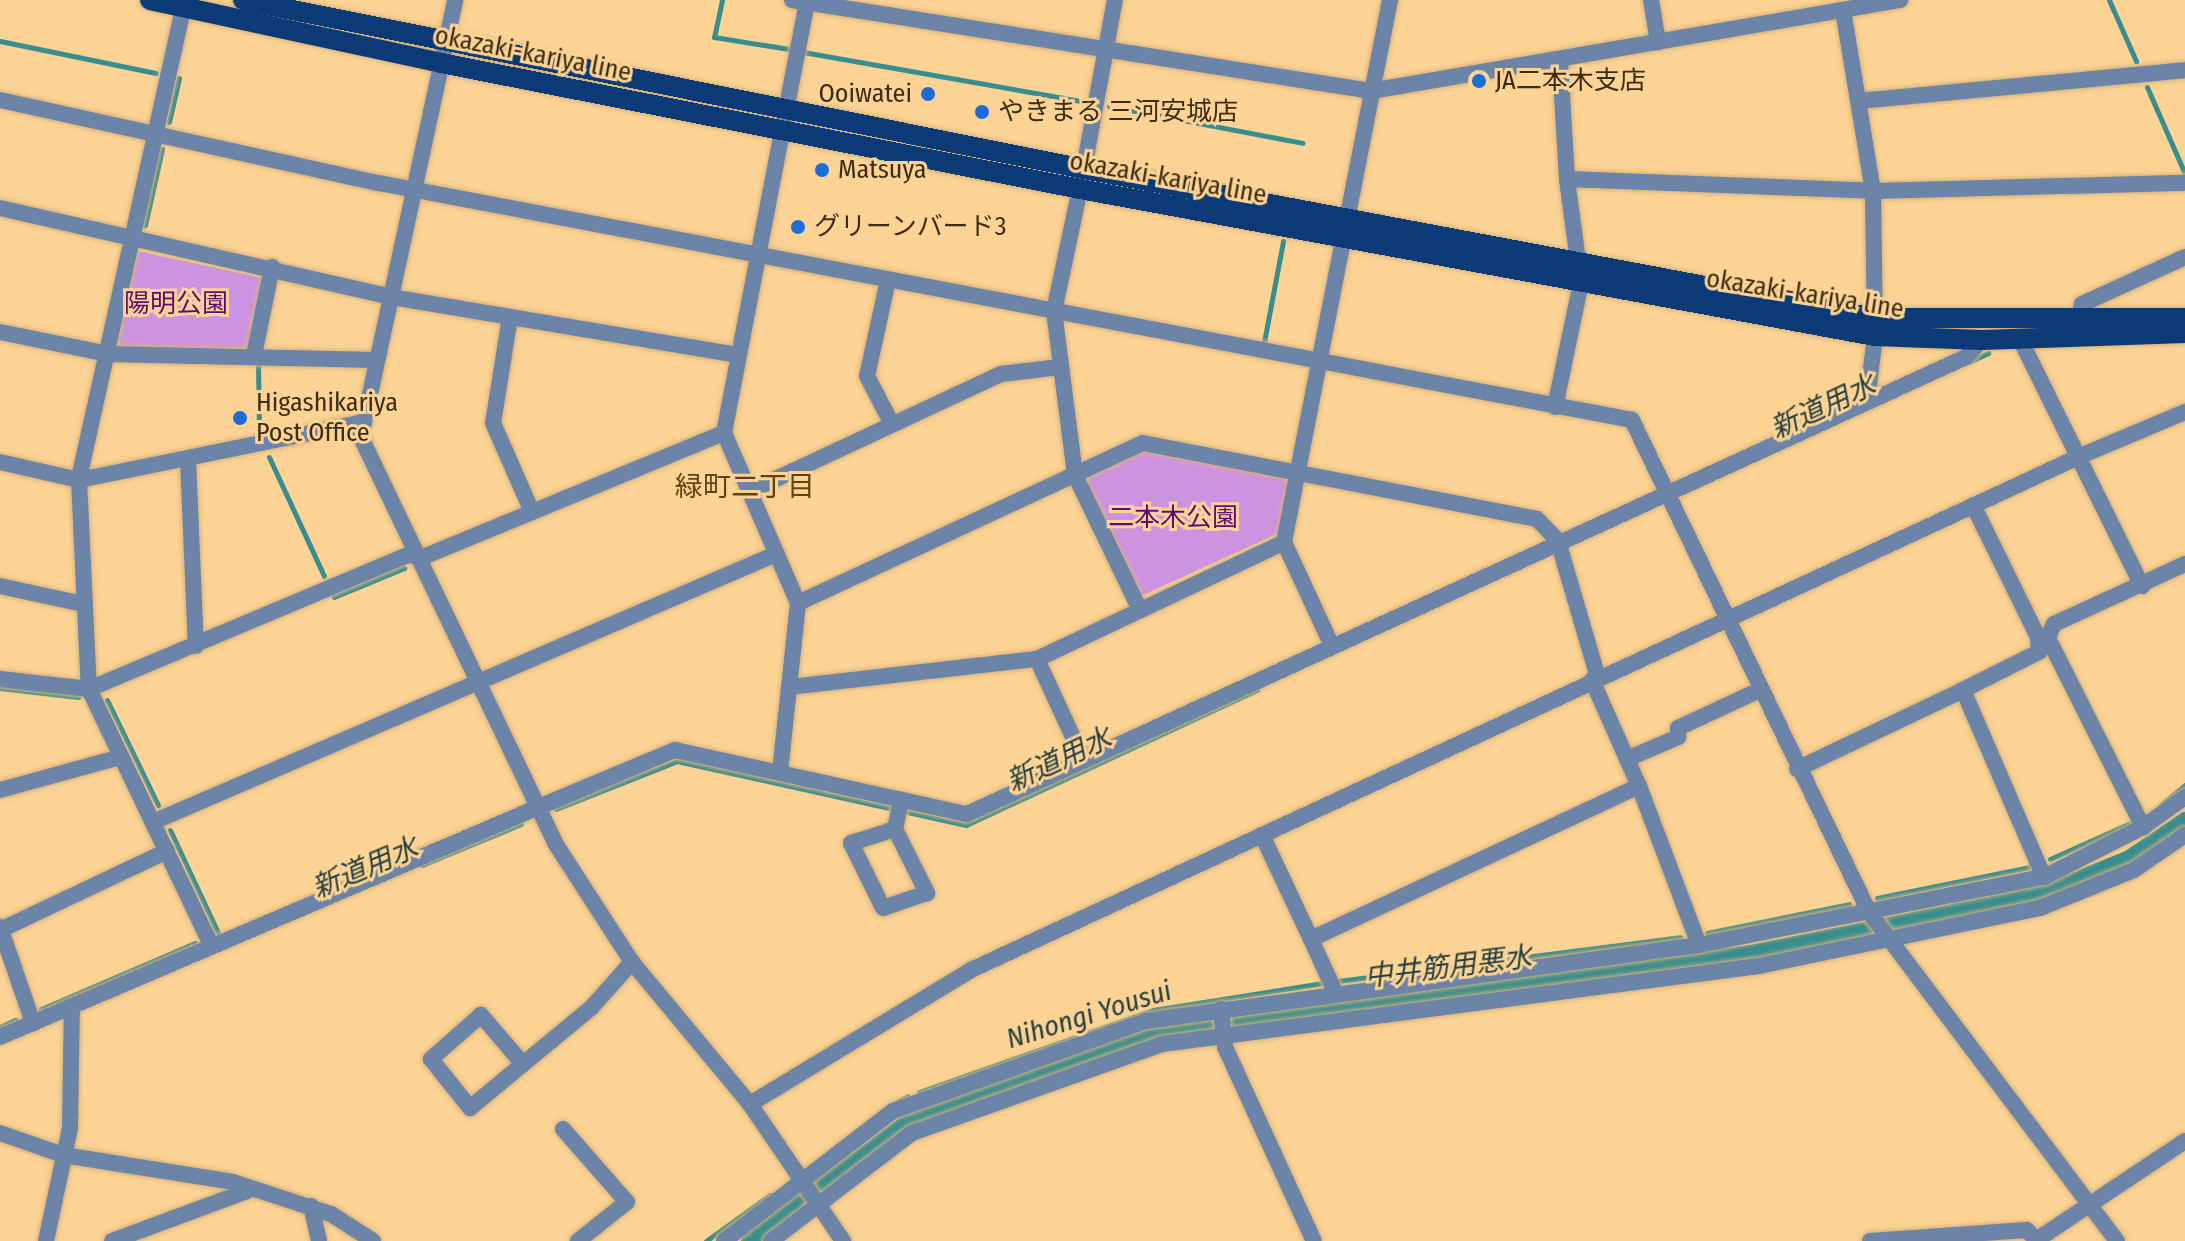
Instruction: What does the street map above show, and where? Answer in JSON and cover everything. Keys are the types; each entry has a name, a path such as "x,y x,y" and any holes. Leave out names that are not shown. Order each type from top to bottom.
{"main road":[{"name":"okazaki-kariya line","path":"150,0 185,3 1082,179 1875,327 1982,340 2185,333"},
{"name":"okazaki-kariya line","path":"243,0 443,54"},
{"name":"okazaki-kariya line","path":"1875,327 2185,318"}],"street":[{"path":"0,462 79,480 356,427 370,413 377,360 455,0"},
{"path":"1115,0 1054,311 1075,475 1140,610"},
{"path":"1332,646 1284,542 1390,0"},
{"path":"1651,0 1658,42"},
{"path":"780,772 798,603 724,433 802,1 1371,91 1900,0"},
{"path":"185,3 79,480 89,689 211,945"},
{"path":"1843,10 1873,191 1875,327 1867,401"},
{"path":"1555,407 1579,274 1567,179 1560,60"},
{"path":"1859,101 2185,70"},
{"path":"0,100 415,189 1632,420 1797,769 1869,912 2117,1241"},
{"path":"1567,179 1873,191 2185,183"},
{"path":"0,208 272,267 391,297 738,355"},
{"path":"2079,319 2082,304 2185,257"},
{"path":"254,355 272,267"},
{"path":"888,280 867,376 892,424"},
{"path":"510,317 493,423 532,512"},
{"path":"0,332 108,354 377,360"},
{"path":"2019,337 2142,586"},
{"path":"0,1037 675,750 780,772 899,812 967,814 1664,491 1966,357 1982,340"},
{"path":"748,492 1001,374 1060,367"},
{"path":"750,1104 971,970 1973,505 2185,412"},
{"path":"356,427 534,809 632,962 750,1104 813,1192 843,1241"},
{"path":"0,679 89,689 724,433"},
{"path":"798,603 1143,443 1537,519 1558,541 1595,679 1699,945"},
{"path":"188,459 196,646"},
{"path":"1973,505 2043,638 2148,824 2170,846"},
{"path":"790,687 1037,659 1284,542"},
{"path":"153,822 776,554"},
{"path":"1797,769 2039,652 2043,638 2054,624 2185,564"},
{"path":"0,586 83,604"},
{"path":"1037,659 1084,761"},
{"path":"1627,759 1678,737 1678,728 1760,690"},
{"path":"1963,690 2044,877"},
{"path":"0,790 121,757"},
{"path":"1311,939 1639,786"},
{"path":"771,1241 813,1192 893,1111 1146,1021 1699,945 2044,877 2148,824 2185,797"},
{"path":"899,812 927,893 883,908 851,843 899,812"},
{"path":"1262,835 1336,994"},
{"path":"724,1241 912,1133 1162,1044 1759,966 1888,940 2040,908 2134,870 2185,835"},
{"path":"33,1023 15,986 0,929 167,851"},
{"path":"523,1064 481,1015 431,1059 470,1108 591,1008 632,962"},
{"path":"46,1241 70,1128 72,1006"},
{"path":"1221,1009 1224,1036 1314,1241"},
{"path":"563,1129 627,1202 578,1241"},
{"path":"0,1133 63,1155 233,1182 247,1191 311,1206 373,1241"},
{"path":"1870,1241 2027,1230 2036,1241 2185,1141"},
{"path":"112,1241 247,1191"},
{"path":"311,1206 319,1241"}],"green space":[{"name":"陽明公園","path":"138,251 263,278 248,348 117,348"},
{"name":"二本木公園","path":"1143,450 1283,476 1288,482 1279,533 1141,596 1087,482 1090,475"}],"waterway":[{"path":"722,0 714,37 789,49"},
{"path":"2109,0 2136,61"},
{"path":"0,41 156,73"},
{"path":"803,52 1081,101"},
{"path":"169,122 179,78"},
{"path":"2147,87 2185,174"},
{"path":"1109,106 1303,143"},
{"path":"145,225 162,149"},
{"path":"1264,342 1283,241"},
{"name":"新道用水","path":"1971,361 1988,353"},
{"path":"258,364 259,431"},
{"path":"269,457 324,576"},
{"path":"334,597 404,568"},
{"path":"0,688 78,697"},
{"name":"新道用水","path":"556,809 677,761 966,825 1257,690"},
{"path":"107,700 158,805"},
{"name":"Nihongi Yousui","path":"2161,805 2185,785"},
{"name":"中井筋用悪水","path":"749,1241 912,1118 1157,1031 1750,953 2041,894 2129,858 2185,820"},
{"name":"Nihongi Yousui","path":"2050,859 2135,821"},
{"name":"新道用水","path":"422,865 521,824"},
{"path":"170,830 218,933"},
{"name":"Nihongi Yousui","path":"1877,898 2034,866"},
{"name":"Nihongi Yousui","path":"1707,933 1849,904"},
{"name":"Nihongi Yousui","path":"1338,981 1680,937"},
{"name":"新道用水","path":"41,1009 195,943"},
{"name":"Nihongi Yousui","path":"919,1092 1153,1010 1323,983"},
{"name":"新道用水","path":"0,1027 15,1020"},
{"name":"Nihongi Yousui","path":"892,1105 908,1096"},
{"name":"Nihongi Yousui","path":"706,1241 770,1195"}],"place":[{"name":"JA二本木支店","path":"1479,81"},
{"name":"Ooiwatei","path":"928,94"},
{"name":"やきまる 三河安城店","path":"982,112"},
{"name":"Matsuya","path":"822,170"},
{"name":"グリーンバード3","path":"798,227"},
{"name":"Higashikariya Post Office","path":"240,418"}],"district":[{"name":"緑町二丁目","path":"745,487"}]}
